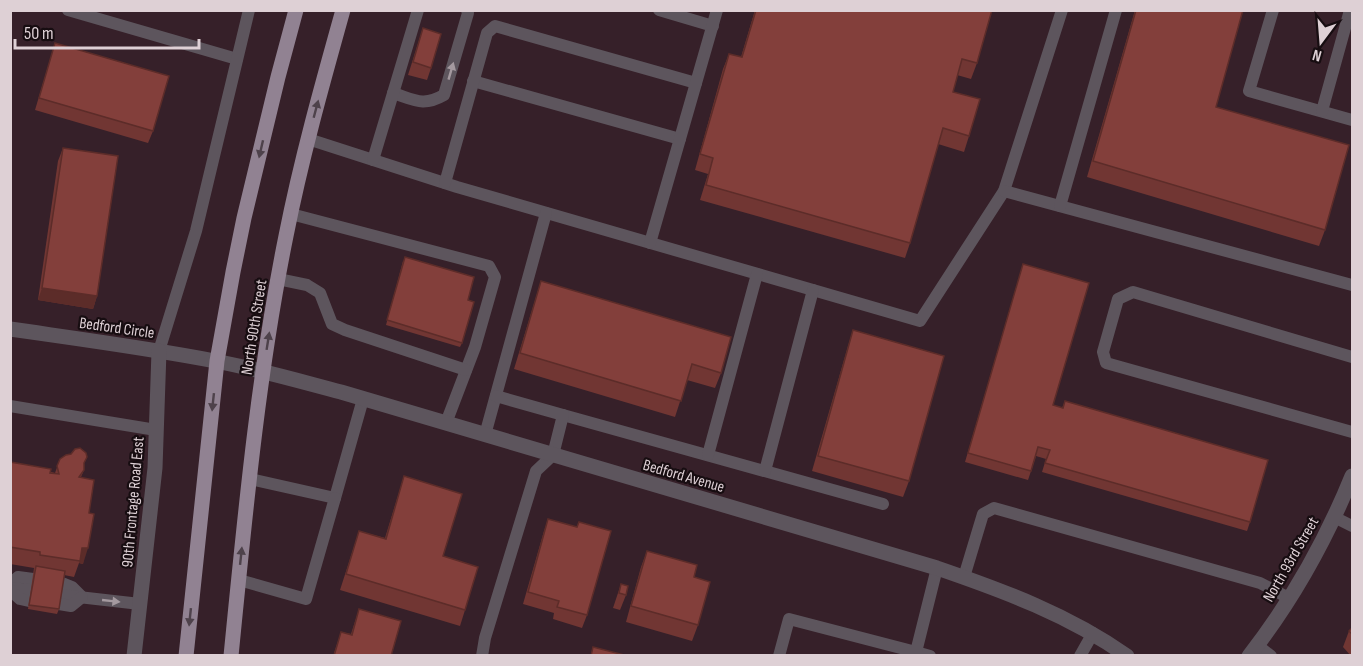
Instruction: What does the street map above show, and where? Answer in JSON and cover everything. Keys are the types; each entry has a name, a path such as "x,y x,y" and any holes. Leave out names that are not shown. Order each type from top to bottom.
{"main road":[{"name":"North 90th Street","path":"186,656 217,361 244,218 296,10"},
{"name":"North 90th Street","path":"231,656 263,372 279,279 308,139 343,10"}],"street":[{"name":"Bedford Circle","path":"10,329 217,361"},
{"name":"90th Frontage Road East","path":"134,656 155,468 159,351"},
{"name":"Bedford Avenue","path":"217,361 363,399 938,568 1052,611 1094,633 1127,656"},
{"name":"North 93rd Street","path":"1253,650 1308,567 1351,486"}],"lane":[{"path":"68,10 237,59"},
{"path":"159,351 196,231 249,10"},
{"path":"373,160 418,10"},
{"path":"393,93 425,102 444,94 467,10"},
{"path":"659,10 713,26"},
{"path":"650,243 717,10"},
{"path":"308,139 445,183 920,321 1004,191 1062,10"},
{"path":"1060,206 1116,10"},
{"path":"1273,10 1249,91 1353,120"},
{"path":"1322,111 1350,10"},
{"path":"445,183 487,33 495,26 696,82"},
{"path":"473,81 680,139"},
{"path":"1004,191 1353,285"},
{"path":"485,435 546,213"},
{"path":"291,214 489,266 495,277 475,347 446,423"},
{"path":"708,455 757,274"},
{"path":"279,279 307,285 320,293 332,324 466,370"},
{"path":"765,471 813,290"},
{"path":"1353,357 1133,292 1118,299 1103,352 1106,363 1353,432"},
{"path":"496,396 883,504"},
{"path":"239,580 306,599 363,399"},
{"path":"10,405 156,430"},
{"path":"482,656 484,638 536,471 553,455 563,415"},
{"path":"250,479 334,498"},
{"path":"964,577 983,514 994,508 1260,583 1289,598"},
{"path":"1334,517 1353,526"},
{"path":"916,652 938,568"},
{"path":"18,577 31,590 20,599 10,587 18,577"},
{"path":"82,597 71,606 61,594 72,587 82,597 140,604"},
{"path":"779,656 789,619 930,656"},
{"path":"1080,656 1094,633"},
{"path":"1253,650 1271,656"}],"building":[{"path":"756,10 992,10 977,63 962,59 953,92 980,99 969,136 943,128 910,243 706,185 713,158 700,154 729,54 742,57"},
{"path":"1136,10 1243,10 1216,107 1349,145 1325,230 1093,161"},
{"path":"423,28 441,34 431,68 413,62"},
{"path":"55,43 169,76 153,131 39,98"},
{"path":"63,148 118,156 97,296 42,288"},
{"path":"405,257 474,277 468,300 474,302 462,343 387,320"},
{"path":"1023,264 1089,283 1053,405 1063,408 1065,401 1268,460 1250,522 1045,463 1050,450 1038,447 1031,471 968,453"},
{"path":"541,281 731,337 721,373 692,364 681,401 520,353"},
{"path":"853,330 944,356 909,481 818,456"},
{"path":"80,448 87,457 84,470 79,477 94,480 89,513 94,514 88,548 82,548 80,561 40,555 40,552 10,547 10,462 51,469 50,473 59,474 57,466 60,459"},
{"path":"404,476 462,494 443,556 478,567 465,610 346,574 359,531 386,539"},
{"path":"548,519 577,527 579,522 611,531 587,615 557,607 559,601 528,592"},
{"path":"647,551 697,565 694,577 710,582 698,625 631,606"},
{"path":"36,566 65,571 59,609 29,605"},
{"path":"621,584 628,586 626,595 619,593"},
{"path":"359,609 401,621 391,656 334,656 341,632 352,635"},
{"path":"593,647 628,656 591,656"}]}
